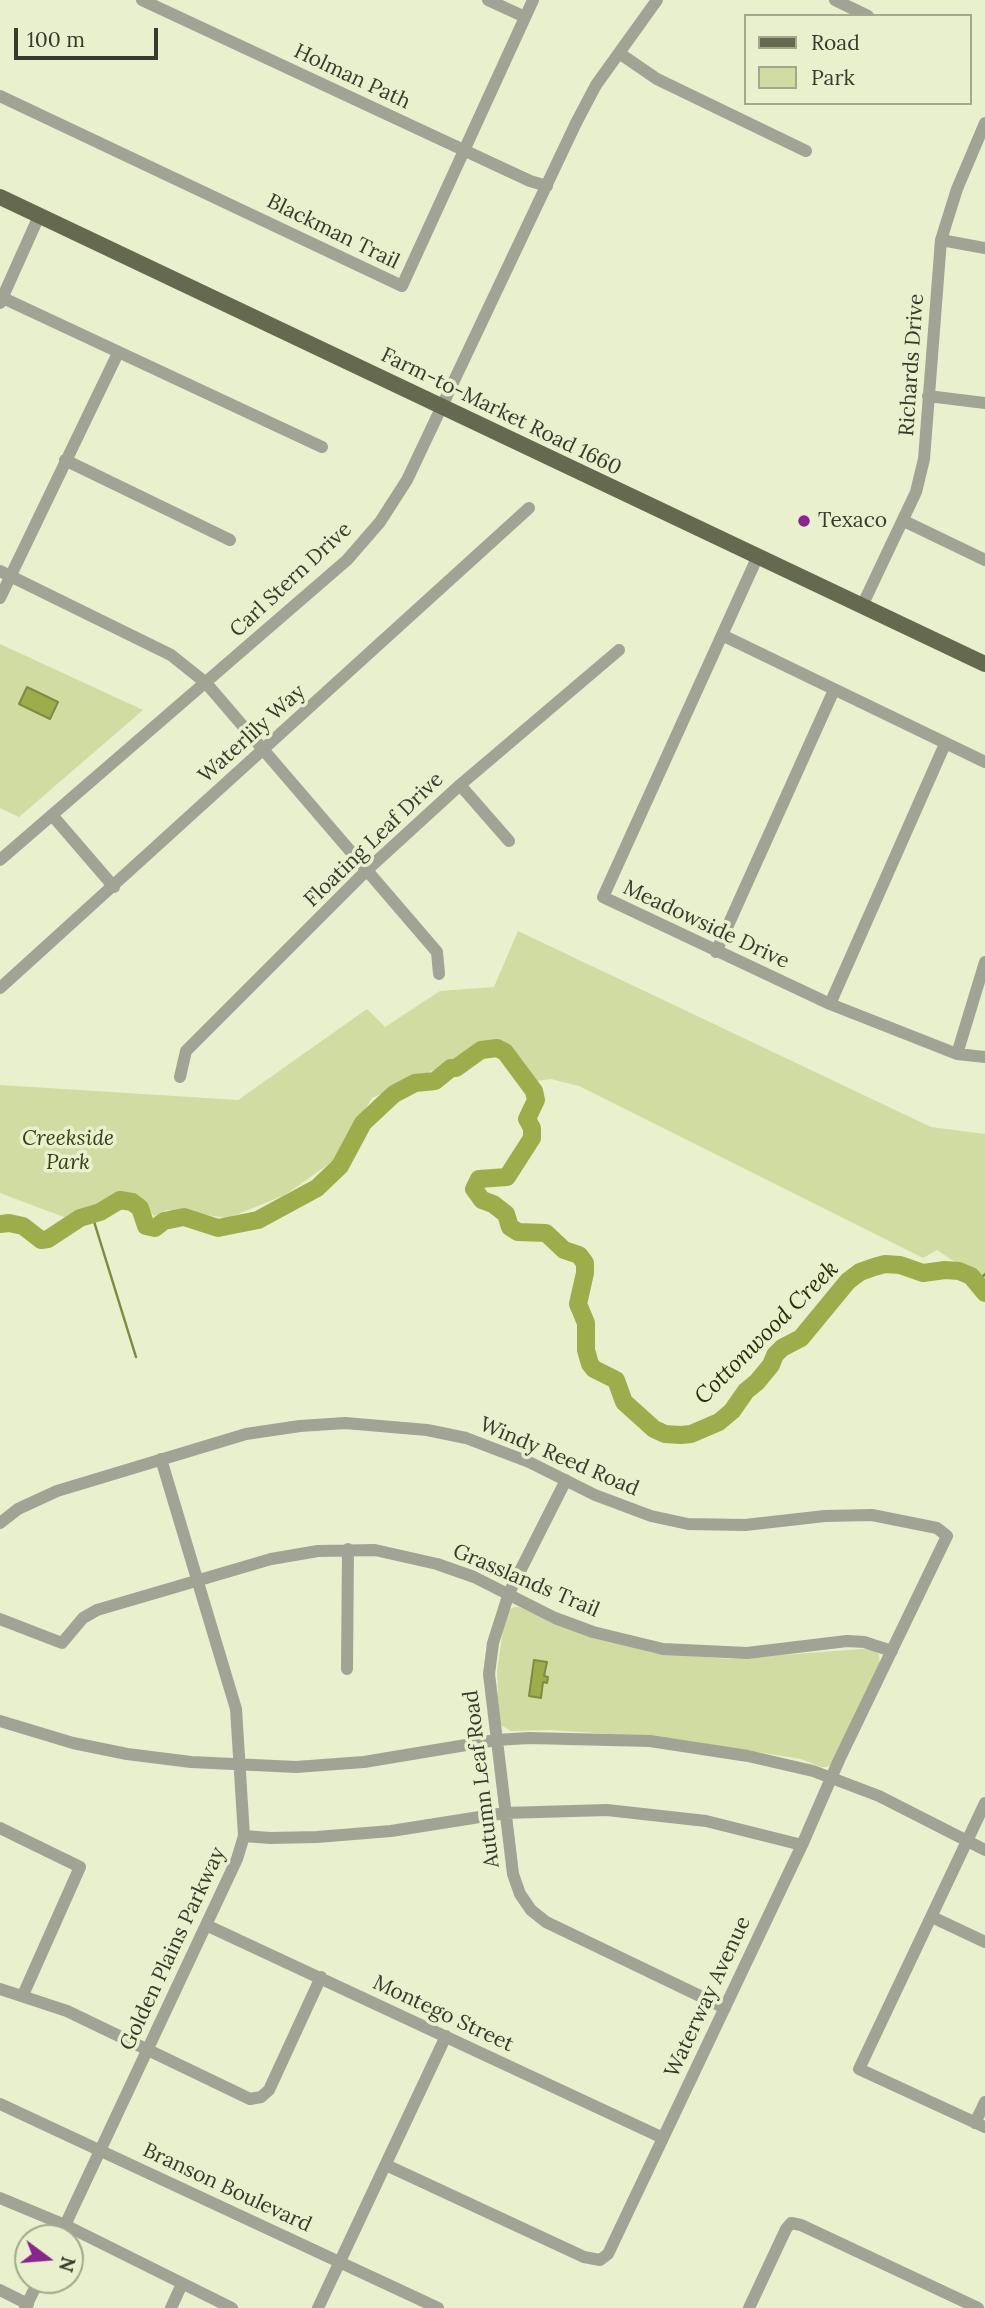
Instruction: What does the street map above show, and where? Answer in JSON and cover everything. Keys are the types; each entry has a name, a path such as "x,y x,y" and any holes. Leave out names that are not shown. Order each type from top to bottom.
{"main road":[{"name":"Farm-to-Market Road 1660","path":"0,197 985,664"}],"street":[{"name":"Holman Path","path":"142,0 530,181 547,186"},
{"path":"488,0 525,17"},
{"name":"Blackman Trail","path":"0,96 402,286 533,0"},
{"name":"Carl Stern Drive","path":"0,860 355,551 380,522 407,480 576,122 597,85 657,0"},
{"path":"835,0 864,14"},
{"path":"619,52 657,79 806,151"},
{"name":"Richards Drive","path":"862,606 916,492 924,459 942,240 952,202 985,124"},
{"path":"39,216 1,301 322,447"},
{"path":"942,240 985,248"},
{"path":"0,598 5,573 118,353"},
{"path":"928,396 985,403"},
{"path":"65,460 230,540"},
{"name":"Waterlily Way","path":"0,988 529,508"},
{"path":"904,522 985,560"},
{"name":"Meadowside Drive","path":"757,558 603,897 830,1004 957,1054 985,1057"},
{"path":"5,573 171,655 206,683 437,952 439,974"},
{"path":"722,635 985,762"},
{"name":"Floating Leaf Drive","path":"180,1077 186,1051 368,870 460,785 619,650"},
{"path":"716,952 834,690"},
{"path":"830,1004 945,744"},
{"path":"460,785 509,841"},
{"path":"52,815 114,887"},
{"path":"957,1054 985,962"},
{"name":"Windy Reed Road","path":"0,1523 18,1509 57,1491 246,1434 345,1423 427,1430 466,1438 498,1448 595,1495 651,1516 688,1524 745,1525 825,1516 873,1515 937,1528 947,1536"},
{"name":"Golden Plains Parkway","path":"65,2224 237,1858 244,1836 236,1709 161,1459"},
{"name":"Autumn Leaf Road","path":"566,1480 509,1594 493,1643 489,1674 513,1874 520,1894 531,1910 546,1922 725,2008"},
{"name":"Waterway Avenue","path":"386,2165 584,2257 600,2260 608,2255 833,1779 839,1760 947,1536"},
{"path":"347,1669 348,1549"},
{"name":"Grasslands Trail","path":"0,1619 62,1643 83,1618 97,1610 271,1559 348,1549 375,1550 437,1564 474,1577 555,1618 593,1632 663,1649 747,1653 864,1642 892,1651"},
{"path":"0,1721 73,1743 127,1754 191,1762 296,1767 364,1762 496,1740 529,1738 650,1741 748,1756 813,1771 879,1796 985,1850"},
{"path":"985,1803 859,2069 980,2125 985,2102"},
{"path":"244,1836 317,1838 391,1831 505,1813 607,1810 706,1821 802,1845"},
{"path":"0,1828 80,1867 23,1995"},
{"path":"932,1917 985,1942"},
{"name":"Montego Street","path":"206,1924 663,2138"},
{"path":"0,1989 67,2011 250,2099 261,2097 269,2090 321,1978"},
{"path":"318,2308 446,2036"},
{"name":"Branson Boulevard","path":"0,2104 438,2308"},
{"path":"0,2199 62,2224"},
{"path":"749,2308 790,2223 801,2225 978,2308"},
{"path":"84,2234 232,2308"},
{"path":"171,2308 183,2284"},
{"path":"0,2290 27,2306"}],"green space":[{"path":"0,644 143,710 19,817 0,808"},
{"name":"Creekside Park","path":"518,931 931,1127 985,1134 985,1282 937,1250 923,1258 579,1086 551,1079 537,1081 498,1041 372,1098 333,1161 285,1195 228,1218 167,1210 154,1216 135,1195 115,1195 99,1207 69,1219 0,1193 0,1085 238,1100 367,1009 385,1027 440,991 494,987"},
{"path":"514,1607 567,1628 653,1653 730,1659 862,1649 873,1650 879,1654 880,1665 833,1763 827,1767 801,1759 670,1738 549,1730 511,1731 501,1725 499,1720 497,1671 503,1629 509,1610"}],"shaded area":[{"path":"27,687 58,702 50,719 19,704"},
{"path":"534,1660 547,1662 544,1676 548,1677 547,1683 543,1682 541,1698 529,1696"}],"waterway":[{"name":"Cottonwood Creek","path":"0,1224 23,1226 41,1240 48,1239 80,1218 100,1212 120,1200 132,1202 140,1208 146,1226 155,1228 164,1221 184,1217 218,1228 258,1220 317,1188 340,1166 363,1123 394,1094 415,1083 435,1081 481,1050 497,1048 505,1052 534,1091 536,1100 527,1119 532,1128 532,1138 507,1177 479,1179 474,1189 482,1200 506,1214 510,1227 518,1232 546,1233 564,1250 579,1255 585,1263 585,1273 578,1304 586,1323 586,1350 590,1364 594,1369 616,1380 624,1402 654,1429 665,1434 691,1434 719,1422 757,1382 771,1365 775,1355 801,1338 848,1281 860,1272 885,1264 900,1265 923,1273 959,1271 971,1276 985,1293"},
{"path":"92,1215 136,1357"},
{"path":"977,1283 985,1274"}],"place":[{"name":"Texaco","path":"804,521"}]}
